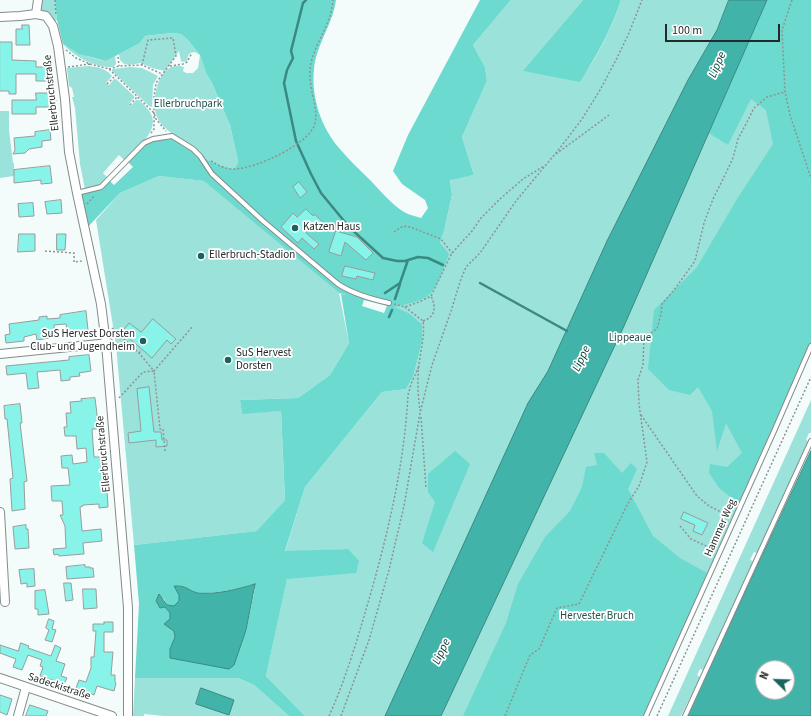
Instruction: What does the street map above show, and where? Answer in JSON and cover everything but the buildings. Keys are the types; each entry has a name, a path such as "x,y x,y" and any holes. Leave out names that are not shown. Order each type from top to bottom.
{"street":[{"path":"36,14 38,0"},
{"path":"0,17 36,14 46,16 53,26"},
{"name":"Ellerbruchstraße","path":"53,26 58,46 65,99 69,152 76,193 101,304 108,343 110,406 128,608 128,716"},
{"path":"0,354 108,343"},
{"path":"0,512 6,602"},
{"name":"Sadeckistraße","path":"0,678 112,716"},
{"path":"18,716 26,687"}],"lane":[{"path":"76,193 101,187 144,143 153,139 172,136 184,142 200,156 212,174 263,221 338,284 348,291 364,297 389,303"},
{"name":"Hammer Weg","path":"646,716 811,346"},
{"path":"684,716 811,441"}],"path":[{"path":"53,26 57,24 55,0"},
{"path":"200,156 224,168 234,169 252,166 268,160 294,145 311,132 315,125 316,118 309,75 310,63 314,51 328,25 333,0"},
{"path":"341,716 369,640 389,570 404,506 420,413 432,365 466,267 480,253 516,201 554,156 582,119 600,90 626,39 642,0"},
{"path":"792,0 782,30 785,92 790,115 811,178"},
{"path":"142,65 148,40 173,38 176,56 156,83 154,97 154,129 144,143"},
{"path":"62,46 76,58 90,64 109,69 119,66 142,65 162,74"},
{"path":"167,68 187,62 192,53"},
{"path":"118,57 119,66"},
{"path":"65,68 90,64"},
{"path":"109,69 154,113 156,119 172,136"},
{"path":"107,84 115,76"},
{"path":"505,716 530,654 539,649 557,608 579,604 627,505 639,486 647,462 640,413 638,380 643,365 644,337 657,329 662,304 695,261 704,223 712,199 728,169 738,139 754,108 767,97 785,92"},
{"path":"130,105 137,97"},
{"path":"554,156 609,115"},
{"path":"405,307 431,296 452,253 460,246 481,218 523,179 545,165"},
{"path":"394,232 403,226 410,227 441,239 452,253"},
{"path":"45,251 74,253 74,262 83,261"},
{"path":"423,321 428,319 434,310 435,303 431,296"},
{"path":"389,303 405,307 423,321 425,330 419,366 418,401 426,488"},
{"path":"108,325 139,353 154,371 160,429 163,429 166,451"},
{"path":"110,406 143,372 154,371 193,326"},
{"path":"139,353 142,350"},
{"path":"329,716 359,635 379,564 399,473 410,390 419,366"},
{"path":"657,716 811,377"},
{"path":"640,413 697,496 709,506 735,519"},
{"path":"680,526 691,539 720,552"}],"green space":[{"path":"39,0 55,0 57,20 53,23 37,13"},
{"path":"55,0 336,0 332,18 315,60 313,80 314,90 322,121 327,131 342,152 390,201 404,212 421,218 428,208 425,200 402,184 393,171 408,135 480,0 511,0 473,45 485,67 487,81 462,137 474,175 450,180 452,195 440,243 449,254 438,281 430,294 418,301 395,307 409,313 422,324 422,343 413,377 406,389 382,392 305,487 285,551 348,549 359,561 356,573 287,579 266,676 305,716 289,716 254,685 238,678 135,678 139,604 134,545 257,531 285,500 281,411 242,414 240,400 298,398 330,375 349,343 341,294 347,295 339,293 204,181 159,176 120,193 84,231 77,193 101,187 109,180 114,185 133,167 127,161 144,143 172,136 209,161 234,169 238,161 230,125 212,83 206,73 200,55 181,34 172,33 145,36 140,43 106,61 79,54 63,44 57,20","holes":["364,300 388,306 384,313 362,306","255,584 246,631 170,649 175,633 170,619 170,613 165,607 160,608 156,601 159,595 164,599 167,605 174,606 179,601 179,595 175,586 181,586 195,592 208,593 242,588"]},
{"name":"Lippeaue","path":"511,0 583,0 524,71 580,81 604,42 621,0 811,0 811,352 728,528 645,716 305,716 266,676 287,578 348,549 285,552 305,487 382,392 406,389 413,377 422,343 422,324 409,313 394,307 418,300 430,294 442,273 440,243 452,195 450,179 474,175 462,137 487,81 485,67 473,45"},
{"path":"583,0 621,0 603,42 580,82 523,71"},
{"name":"Hervester Bruch","path":"767,0 811,0 811,345 644,716 463,716 506,623 518,584 545,537 570,511 582,487 586,467 597,465 594,453 604,453 622,473 631,463 637,469 628,489 653,536 680,558 707,573 739,503 720,489 709,473 710,464 727,467 742,453 726,423 717,451 712,411 698,387 690,395 669,390 648,369 654,310 697,267 737,199 773,144 766,110 751,99 728,145 709,133"},
{"path":"172,33 181,34 200,55 195,52 190,53 187,61 183,62 181,61 179,51 165,71 152,68 141,63 129,65 124,64 120,60 119,54 140,43 145,36"},
{"path":"63,44 84,55 100,60 106,61 115,56 116,64 113,67 106,67 93,64 73,53"},
{"name":"Ellerbruchpark","path":"200,55 206,73 212,83 230,125 238,161 234,169 218,165 202,156 192,146 164,127 157,117 155,110 156,91 158,82 163,74 168,69 175,66 184,67 183,71 186,73 193,73 198,68"},
{"path":"89,66 108,72 112,76 106,83 109,85 114,79 116,79 134,96 129,104 131,106 136,100 139,100 149,110 153,121 152,127 145,140 124,160 119,155 103,173 108,178 99,186 85,189 80,164 75,108 72,97 74,97 72,88 69,86 67,68"},
{"path":"130,67 142,68 158,76 153,85 152,107 149,106 112,71 112,69"},
{"path":"0,111 9,111 9,130 14,163 14,176 0,178"},
{"name":"SuS Hervest Dorsten","path":"159,176 205,181 339,293 349,343 330,375 298,398 240,400 242,413 281,411 285,500 258,531 134,545 116,345 96,220 120,193"},
{"path":"811,400 811,433 809,433 806,440 808,441 757,553 754,552 750,560 753,561 703,670 700,669 697,675 700,677 681,716 668,716"},
{"path":"455,451 470,464 433,552 422,543 435,502 428,492 428,474"},
{"path":"135,678 238,678 254,685 289,716 164,716 144,714 144,716 133,716"}],"water":[{"name":"Lippe","path":"729,0 767,0 624,326 441,716 385,716 528,403 548,371 607,241 688,80 717,30"},
{"path":"811,451 811,716 688,716"},
{"path":"255,584 246,630 234,665 229,669 170,658 170,649 175,637 174,631 164,624 170,619 170,613 165,607 160,608 156,601 159,594 167,605 174,606 179,601 179,595 174,586 182,586 198,593 212,593"},
{"path":"201,688 234,700 229,715 196,704"}],"waterway":[{"path":"306,0 303,3 291,51 293,58 287,70 284,83 296,141 311,174 321,193 349,227 383,258 397,261 405,261 418,257 428,258 443,265"},
{"path":"385,293 400,283 408,260"},
{"path":"480,283 567,331"},
{"path":"395,299 400,284"},
{"path":"389,317 392,310"}],"place":[{"name":"Katzen Haus","path":"295,228"},
{"name":"Ellerbruch-Stadion","path":"201,256"},
{"name":"SuS Hervest Dorsten Club- und Jugendheim","path":"143,341"},
{"name":"SuS Hervest Dorsten","path":"228,360"}]}
